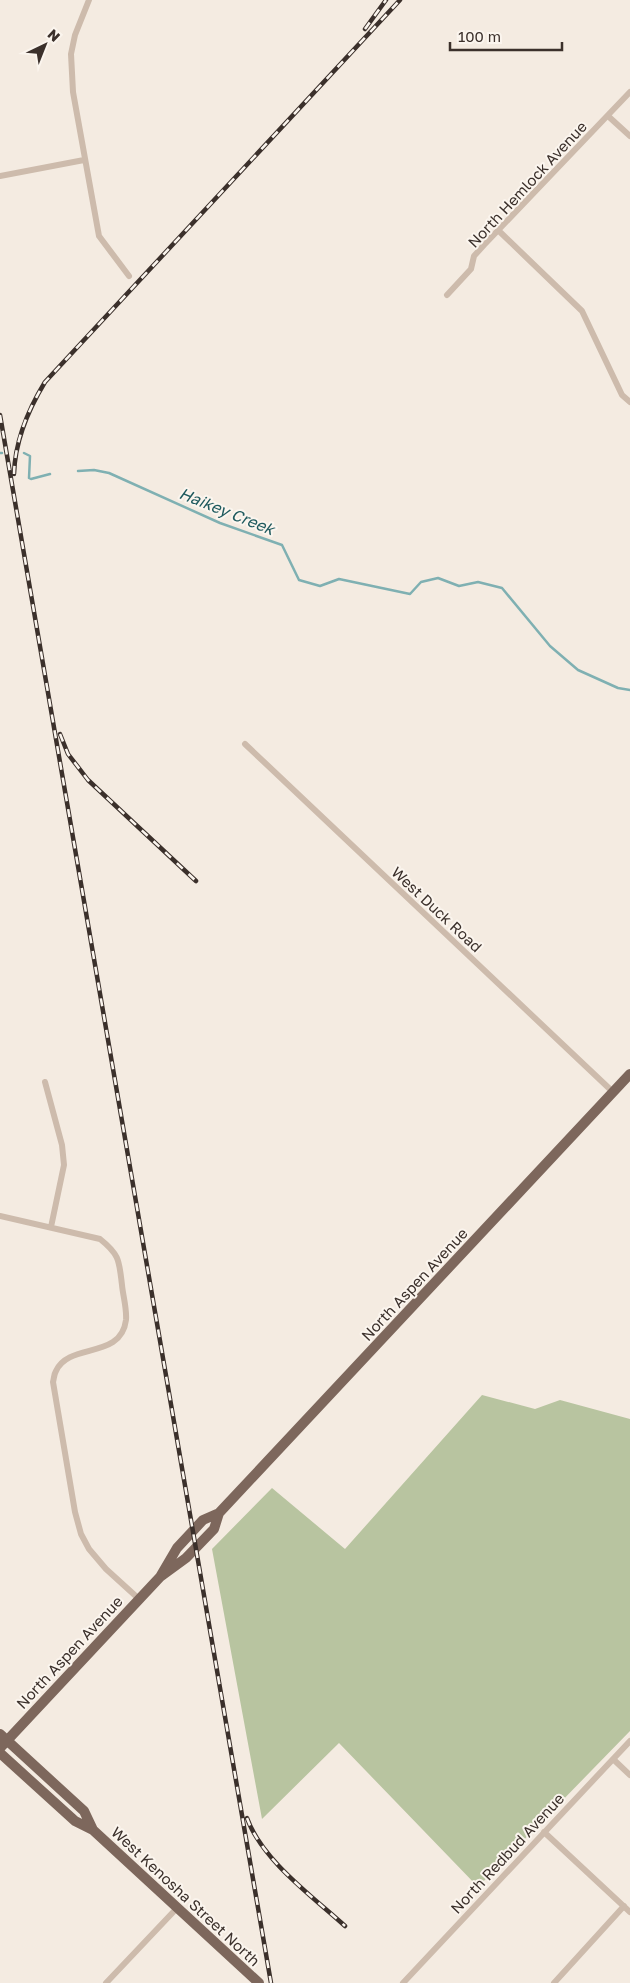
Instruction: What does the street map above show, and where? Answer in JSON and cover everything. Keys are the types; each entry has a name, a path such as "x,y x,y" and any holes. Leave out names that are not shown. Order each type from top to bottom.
{"main road":[{"name":"North Aspen Avenue","path":"2,1741 160,1577 186,1558 214,1529 219,1513 630,1074"},
{"name":"West Kenosha Street North","path":"2,1741 84,1811 93,1830"},
{"name":"West Kenosha Street North","path":"0,1753 75,1821 93,1830 259,1983"}],"street":[{"path":"89,0 75,35 71,54 73,92 99,236 129,276"},
{"name":"North Hemlock Avenue","path":"447,295 471,268 474,256 630,92"},
{"path":"608,116 630,136"},
{"path":"0,176 84,160"},
{"path":"499,231 582,311 622,396 630,402"},
{"name":"West Duck Road","path":"244,744 613,1092"},
{"path":"45,1082 62,1145 64,1165 51,1227"},
{"path":"0,1216 100,1239 110,1247 118,1259 126,1319 123,1330 117,1339 107,1346 68,1357 56,1371 53,1382 74,1512 81,1534 89,1549 106,1569 139,1599"},
{"name":"North Redbud Avenue","path":"403,1983 630,1741"},
{"path":"613,1759 630,1775"},
{"path":"544,1832 630,1912"},
{"path":"554,1983 624,1906"},
{"path":"106,1983 177,1908"}],"green space":[{"path":"482,1395 535,1409 560,1400 630,1419 630,1731 478,1887 339,1743 262,1819 212,1549 272,1488 345,1549"}],"waterway":[{"name":"Haikey Creek","path":"24,453 30,456 29,478 50,474"},
{"name":"Haikey Creek","path":"78,471 94,470 109,473 220,523 282,545 299,580 320,586 339,579 410,594 421,582 438,578 459,586 478,582 502,588 550,646 578,670 618,688 630,690"}],"railway":[{"path":"365,29 386,0"},
{"path":"14,474 17,449 23,426 45,382 400,0"},
{"path":"0,415 271,1983"},
{"path":"60,734 68,754 88,780 196,881"},
{"path":"247,1818 254,1833 276,1863 303,1890 345,1926"}]}
